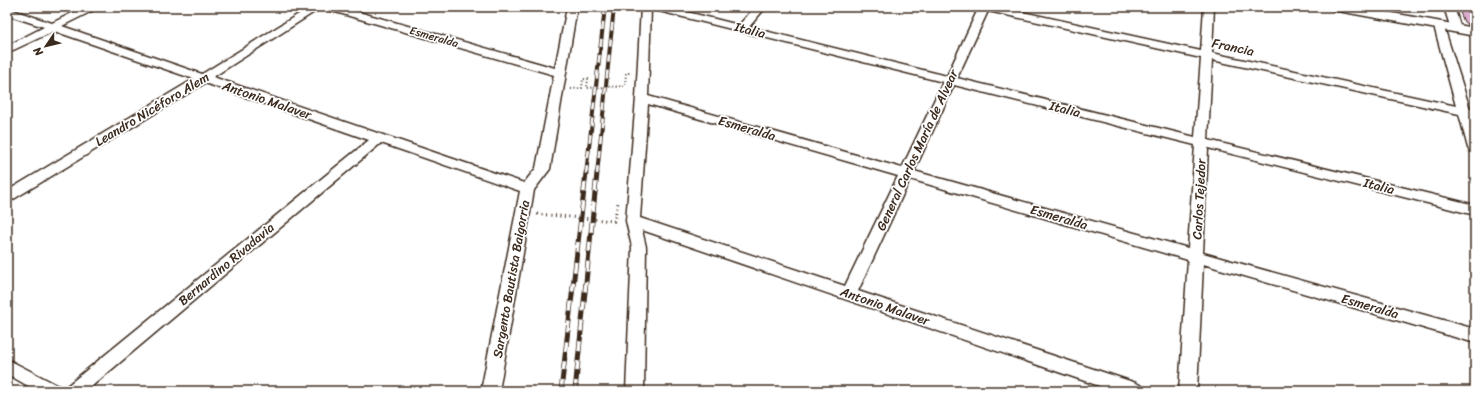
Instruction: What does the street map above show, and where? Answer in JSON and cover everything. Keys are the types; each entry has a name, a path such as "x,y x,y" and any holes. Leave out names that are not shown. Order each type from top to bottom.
{"street":[{"path":"7,50 92,7"},
{"name":"Leandro Nicéforo Alem","path":"7,197 204,78 317,7"},
{"name":"Esmeralda","path":"329,7 561,73"},
{"name":"Sargento Bautista Baigorria","path":"490,391 527,189 543,169 572,7"},
{"path":"635,391 639,247 633,221 646,7"},
{"name":"Italia","path":"654,7 1475,210"},
{"path":"742,28 761,7"},
{"name":"Francia","path":"985,7 1469,112"},
{"name":"General Carlos María de Alvear","path":"849,294 985,7"},
{"name":"Carlos Tejedor","path":"1188,391 1209,7"},
{"path":"1338,7 1475,32"},
{"path":"1448,7 1456,29"},
{"name":"Antonio Malaver","path":"7,11 527,189"},
{"path":"1439,26 1469,112 1475,148"},
{"name":"Esmeralda","path":"642,92 906,173 1475,336"},
{"name":"Bernardino Rivadavia","path":"73,391 379,138"},
{"name":"Antonio Malaver","path":"633,221 1136,391"},
{"path":"7,366 53,391"}],"path":[{"path":"558,89 582,88 583,79 588,79 587,88 625,86 626,73 631,73 630,86 642,92"},
{"path":"523,213 614,221 618,203 635,205"}],"building":[{"path":"1459,10 1475,13 1475,26 1464,22"}],"railway":[{"path":"586,174 605,7"},
{"path":"597,174 614,7"},
{"path":"561,391 586,173"},
{"path":"575,391 597,173"}]}
